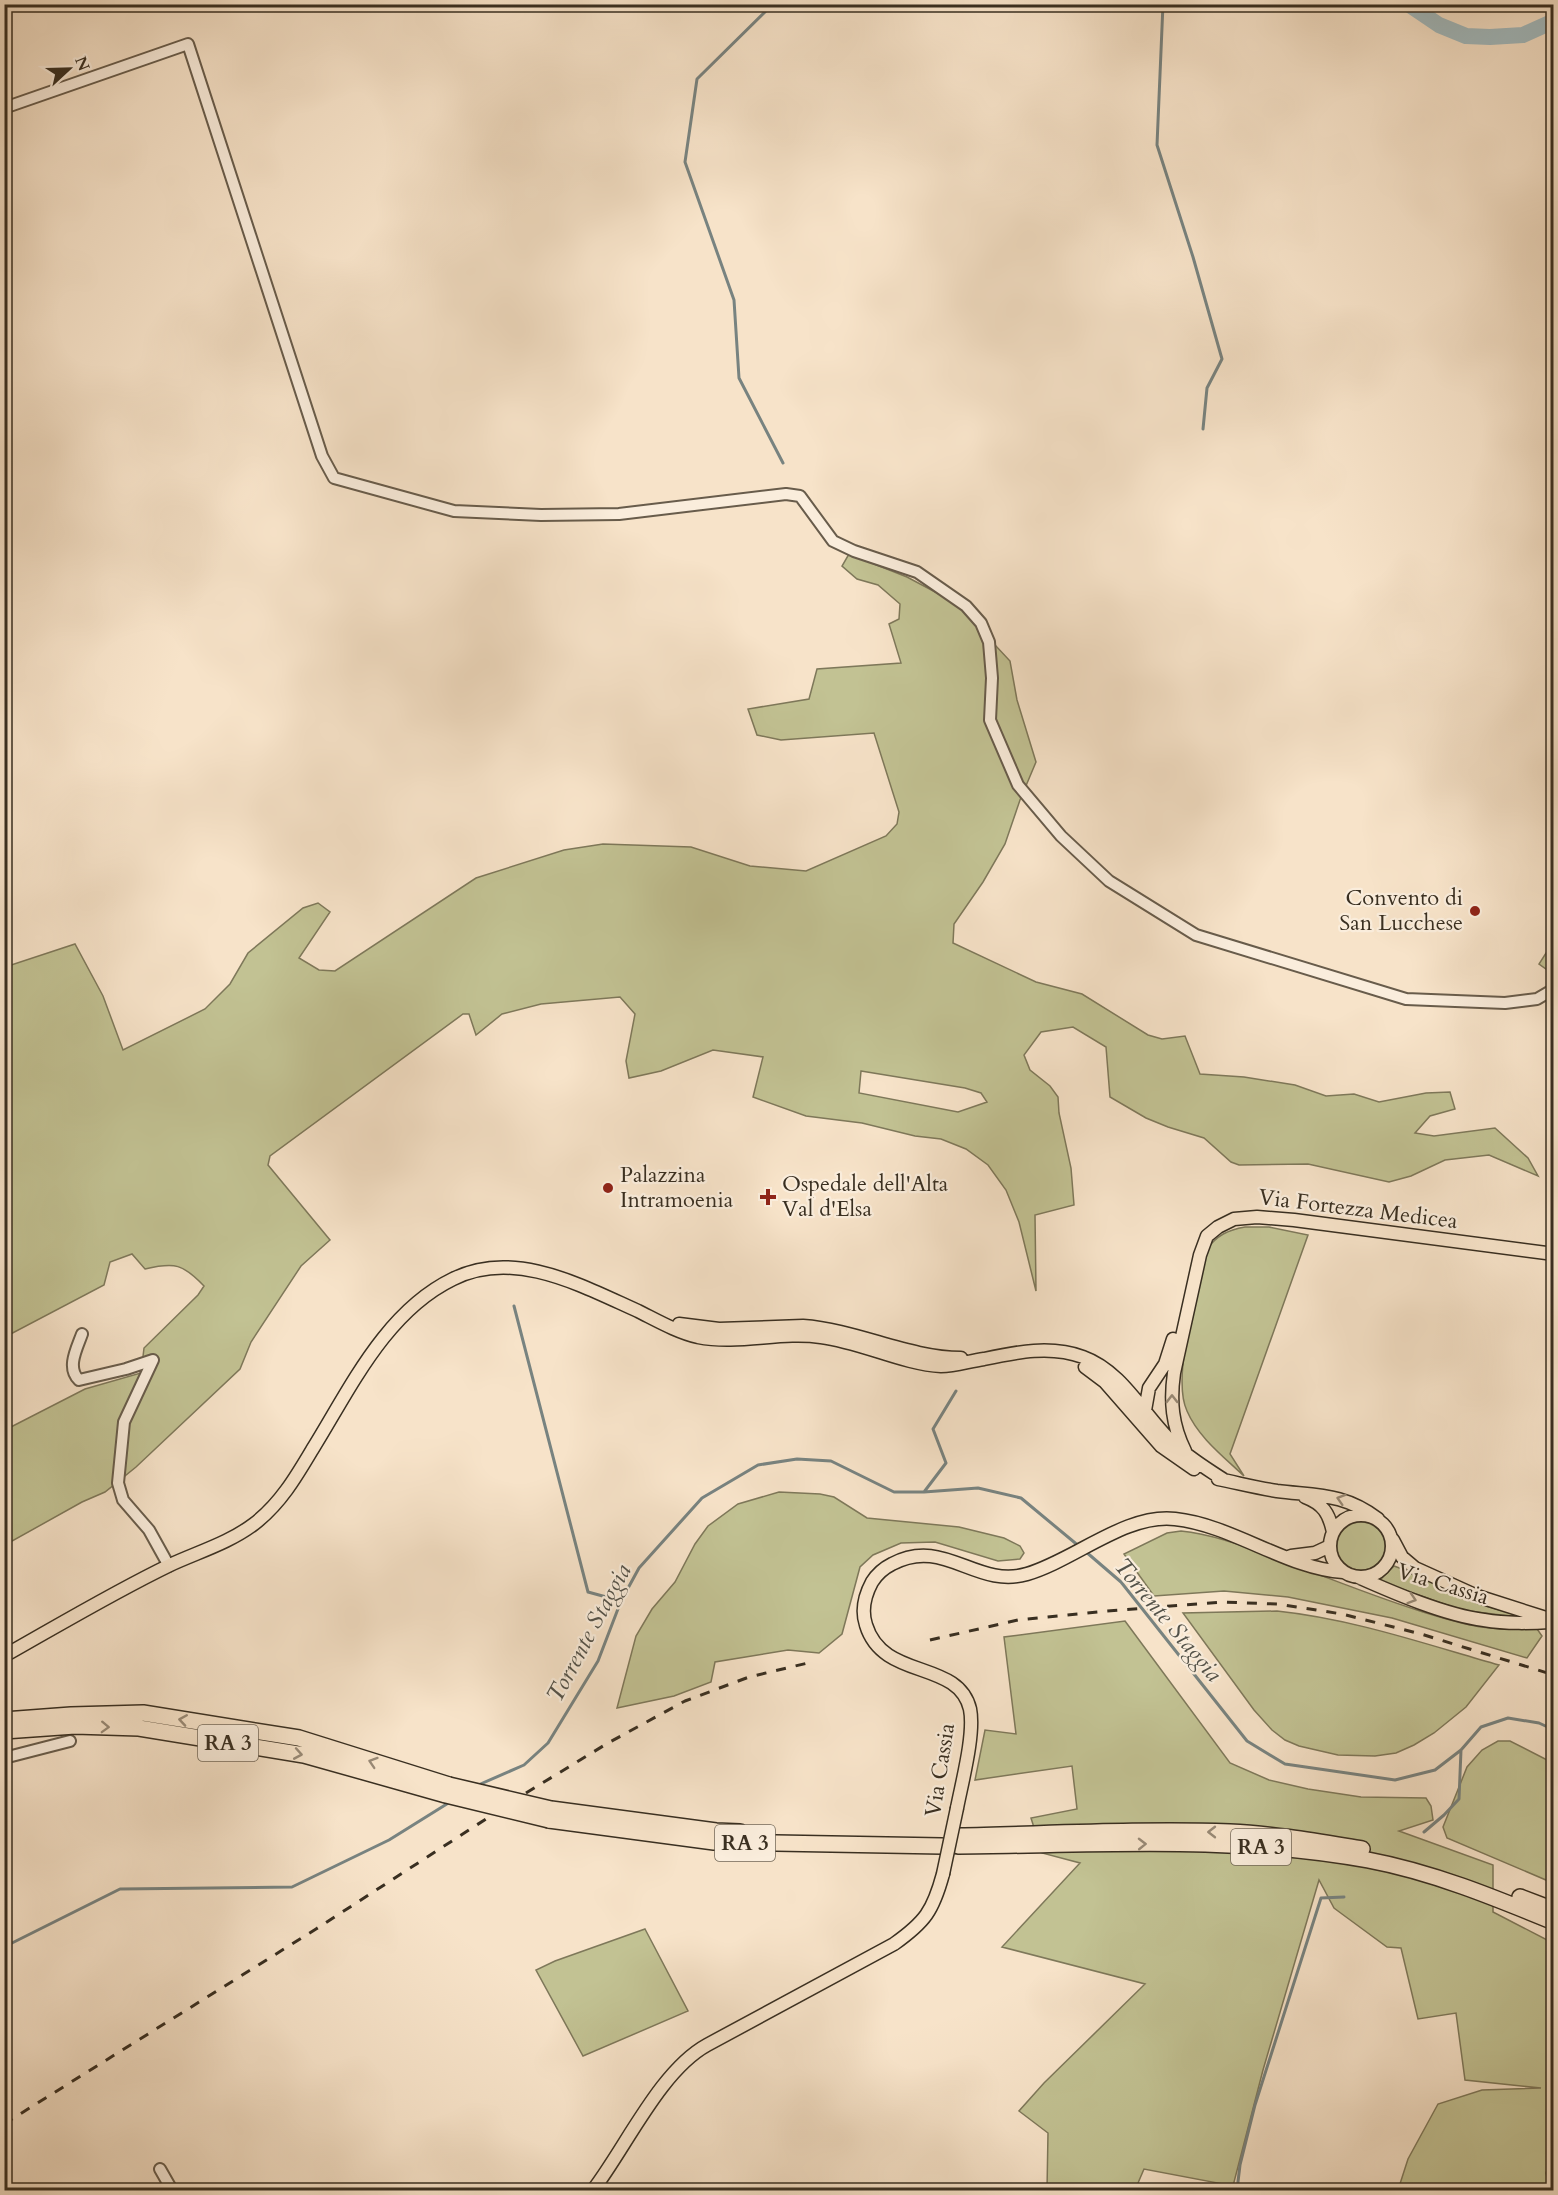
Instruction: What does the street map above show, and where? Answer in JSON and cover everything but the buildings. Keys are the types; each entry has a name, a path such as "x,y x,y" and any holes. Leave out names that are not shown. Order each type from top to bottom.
{"highway":[{"name":"RA 3","path":"4,1720 143,1713 299,1738 448,1790"},
{"name":"RA 3","path":"4,1731 75,1726 139,1728 304,1755 550,1814 714,1842 943,1841"},
{"name":"RA 3","path":"1554,1910 1496,1887 1441,1870 1370,1850 1303,1839 1211,1832 959,1841 1209,1844 1305,1850 1370,1861 1437,1878 1494,1896 1554,1922"}],"main road":[{"name":"Via Fortezza Medicea","path":"1207,1236 1230,1221 1257,1217 1554,1254"},
{"path":"1172,1455 1145,1420 1145,1412 1151,1384 1168,1358 1193,1256 1207,1236"},
{"path":"1187,1454 1173,1420 1172,1386 1196,1267 1207,1236"},
{"path":"4,1656 170,1566 224,1542 255,1524 288,1491 360,1372 386,1335 428,1294 462,1274 481,1270 515,1267 560,1278 680,1332 703,1338 814,1336 932,1365 959,1365 980,1359 1052,1349 1088,1359 1107,1371 1170,1440 1224,1480"},
{"path":"639,1312 683,1325 710,1329 812,1327 854,1334 926,1354 980,1359"},
{"path":"1031,1352 1067,1360 1094,1371 1110,1386 1156,1441 1172,1455 1212,1478 1249,1487 1338,1498 1355,1504 1378,1519"},
{"path":"1125,1389 1140,1388 1151,1384"},
{"path":"1299,1494 1316,1501 1325,1509 1333,1532"},
{"path":"1343,1572 1336,1565 1330,1546 1333,1532 1339,1523 1358,1514 1378,1519"},
{"name":"Via Cassia","path":"593,2190 662,2086 690,2056 899,1941 919,1925 929,1913 943,1874 957,1808 971,1731 970,1709 964,1695 954,1684 939,1676 902,1664 890,1657 872,1639 865,1624 863,1609 867,1591 875,1577 886,1567 916,1555 937,1555 992,1575 1018,1576 1043,1568 1116,1533 1158,1518 1176,1519 1214,1528 1287,1557 1332,1571 1343,1572 1395,1593 1475,1619 1509,1622 1554,1621"},
{"name":"Via Cassia","path":"1378,1519 1389,1531 1402,1557 1415,1568 1477,1596 1554,1621"},
{"name":"Via Cassia","path":"1358,1577 1368,1577 1385,1567 1393,1549 1392,1539"},
{"path":"1287,1557 1308,1555 1330,1546"}],"street":[{"path":"4,108 188,44 322,456 334,478 454,511 541,515 619,513 786,494 800,496 833,541 854,551 917,572 966,606 981,622 989,642 992,678 990,720 1018,785 1061,836 1109,881 1196,935 1407,999 1514,1002 1537,999 1554,989"},
{"path":"82,1334 72,1369 74,1376 79,1380 153,1360 124,1422 118,1483 123,1500 151,1533 170,1566"},
{"path":"4,1758 70,1741"},
{"path":"160,2169 172,2190"}],"green space":[{"path":"849,554 907,577 956,603 1010,661 1017,700 1036,762 1005,844 983,882 954,924 953,943 1036,982 1082,994 1148,1035 1162,1039 1185,1036 1200,1074 1244,1077 1295,1085 1326,1096 1354,1094 1379,1102 1426,1093 1450,1092 1455,1109 1430,1116 1415,1133 1434,1136 1495,1128 1528,1158 1538,1176 1489,1155 1445,1160 1411,1176 1389,1182 1308,1164 1239,1165 1231,1162 1204,1138 1146,1118 1110,1097 1106,1047 1073,1027 1041,1032 1024,1055 1030,1070 1050,1086 1058,1097 1059,1113 1071,1168 1074,1205 1035,1215 1036,1291 1019,1222 1006,1190 988,1165 966,1149 941,1139 915,1136 862,1123 806,1116 753,1097 763,1057 713,1050 661,1071 629,1078 626,1061 635,1014 620,997 541,1004 502,1014 476,1035 469,1014 463,1014 270,1156 268,1165 330,1240 301,1266 251,1342 240,1369 136,1467 105,1492 82,1502 5,1545 5,1430 85,1389 141,1373 144,1348 198,1295 204,1286 190,1273 178,1267 164,1266 145,1269 132,1254 110,1262 104,1285 5,1337 5,967 75,944 103,996 123,1050 205,1009 230,984 248,953 303,908 318,903 330,912 299,958 319,970 335,971 476,878 564,850 603,844 691,847 750,866 806,871 886,836 897,824 899,812 874,733 781,740 757,735 748,709 809,699 817,669 901,663 889,624 899,619 900,604 878,585 857,579 842,566","holes":["861,1071 965,1088 981,1093 987,1102 958,1112 859,1093"]},
{"path":"1553,942 1553,974 1539,964"},
{"path":"1245,1227 1269,1227 1308,1235 1230,1454 1244,1476 1212,1446 1192,1420 1183,1396 1182,1377 1192,1309 1206,1250 1223,1234"},
{"path":"779,1492 834,1497 867,1518 959,1527 1004,1538 1020,1546 1024,1553 1020,1559 998,1561 935,1542 901,1543 873,1555 860,1567 842,1634 819,1653 788,1650 715,1662 711,1682 674,1696 617,1708 636,1636 652,1609 675,1582 695,1544 708,1526 738,1504"},
{"path":"1356,1522 1366,1522 1378,1529 1385,1541 1385,1551 1378,1563 1366,1570 1356,1570 1341,1559 1337,1551 1337,1541 1348,1526"},
{"path":"1181,1531 1239,1545 1366,1593 1437,1616 1478,1627 1505,1629 1535,1626 1542,1636 1527,1658 1392,1618 1288,1597 1224,1591 1154,1596 1124,1554 1167,1533"},
{"path":"1394,1566 1469,1600 1516,1613 1517,1617 1461,1610 1379,1581"},
{"path":"1277,1611 1361,1626 1499,1665 1466,1707 1434,1733 1396,1753 1375,1756 1338,1755 1299,1746 1285,1740 1272,1730 1254,1710 1183,1613"},
{"path":"1125,1621 1230,1763 1269,1780 1308,1789 1361,1797 1426,1798 1431,1806 1433,1820 1399,1831 1493,1865 1493,1912 1553,1943 1554,2085 1551,2092 1554,2094 1554,2152 1546,2173 1550,2190 1398,2190 1408,2159 1438,2104 1482,2090 1541,2088 1465,2080 1456,2013 1418,2019 1401,1948 1387,1947 1334,1908 1319,1880 1263,2070 1233,2186 1144,2169 1135,2190 1047,2190 1048,2133 1019,2111 1044,2083 1145,1984 1002,1947 1080,1863 1042,1853 1031,1818 1077,1809 1072,1766 975,1780 985,1730 1016,1734 1004,1637"},
{"path":"1498,1741 1510,1741 1553,1763 1553,1883 1447,1838 1443,1827 1467,1767 1482,1750"},
{"path":"645,1929 688,2011 583,2056 536,1970"}],"waterway":[{"path":"773,4 697,79 685,162 734,300 739,378 783,463"},
{"path":"1163,4 1157,145 1193,257 1222,359 1207,388 1203,429"},
{"path":"1408,4 1439,25 1466,36 1523,35 1554,21"},
{"path":"514,1306 588,1592 621,1601"},
{"path":"924,1492 946,1463 933,1429 956,1391"},
{"name":"Torrente Staggia","path":"476,1786 524,1765 548,1743 598,1661 621,1601 639,1568 702,1498 758,1465 797,1459 831,1461 894,1492 978,1488 1021,1498 1080,1547"},
{"name":"Torrente Staggia","path":"1085,1551 1121,1582 1247,1741 1285,1764 1395,1780 1435,1770 1461,1750 1481,1727 1508,1718 1539,1723 1554,1730"},
{"path":"1424,1832 1459,1799 1461,1750"},
{"name":"Torrente Staggia","path":"4,1947 120,1889 292,1887 389,1840 450,1802"},
{"path":"1237,2190 1240,2165 1255,2105 1321,1898 1344,1897"}],"railway":[{"path":"930,1640 1018,1620 1223,1602 1277,1604 1342,1614 1421,1634 1554,1675"},
{"path":"526,1793 608,1743 685,1701 749,1677 812,1662"},
{"path":"4,2124 316,1929 489,1817"}],"place":[{"name":"Convento di San Lucchese","path":"1475,911"},
{"name":"Palazzina Intramoenia","path":"608,1188"},
{"name":"Ospedale dell'Alta Val d'Elsa","path":"768,1197"}]}
